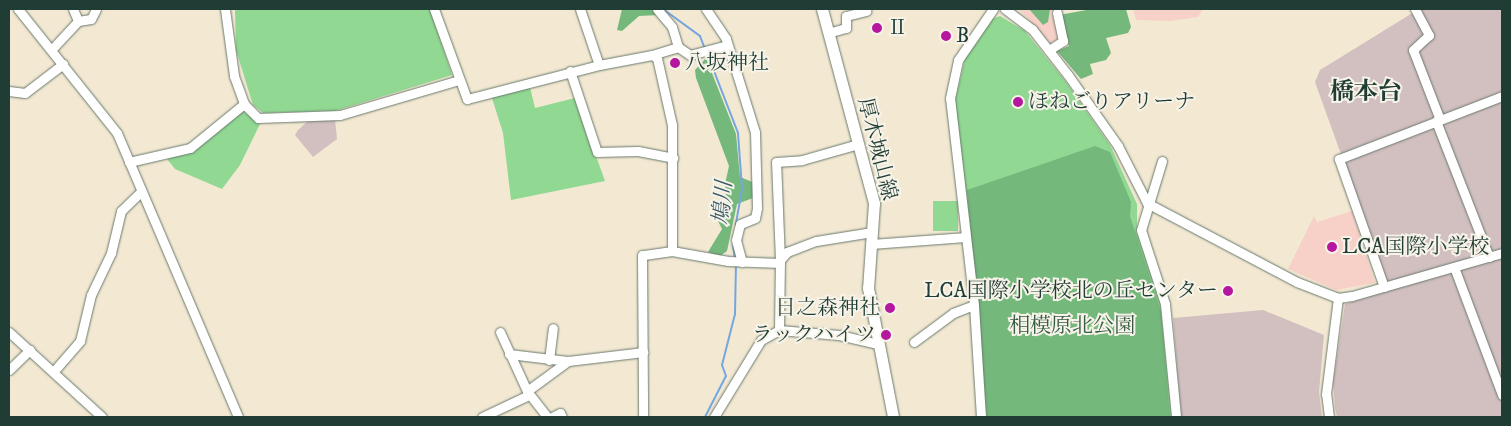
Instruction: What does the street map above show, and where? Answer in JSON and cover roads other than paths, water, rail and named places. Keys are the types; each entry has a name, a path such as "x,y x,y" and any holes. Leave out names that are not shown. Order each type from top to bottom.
{"main road":[{"name":"厚木城山線","path":"822,9 874,203 868,288 893,417"}],"street":[{"path":"18,9 64,64 117,133 238,417"},
{"path":"73,9 78,21"},
{"path":"52,49 78,21 91,18 96,9"},
{"path":"225,9 227,48 244,104 250,114 264,119 340,115 459,80"},
{"path":"434,9 459,80 470,100 570,71 652,55 678,47"},
{"path":"580,9 599,65"},
{"path":"657,9 672,27 678,47 688,55 728,45"},
{"path":"706,9 728,45 751,112 756,153 756,216 741,222 736,240 740,262"},
{"path":"981,417 974,305 951,84 964,48 993,9"},
{"path":"1005,9 1032,28 1049,50 1118,146 1147,203 1164,216 1228,244 1297,282 1338,298 1384,287 1502,253"},
{"path":"1415,9 1429,35 1413,50 1488,256"},
{"path":"828,33 847,28 846,16 866,11"},
{"path":"1049,50 1063,41 1057,13"},
{"path":"652,55 658,61 670,114 673,158 672,251"},
{"path":"9,91 25,93 64,64"},
{"path":"570,71 597,152 638,152 673,158"},
{"path":"1384,287 1339,159 1502,96"},
{"path":"129,162 190,148 244,104"},
{"path":"779,330 780,261 776,162 802,160 858,144"},
{"path":"1162,161 1147,203 1141,230 1165,304 1176,417"},
{"path":"54,371 80,341 90,295 111,253 121,210 141,192"},
{"path":"643,417 642,255 672,251 728,261 780,261 793,247 872,232"},
{"path":"871,244 966,237"},
{"path":"1454,267 1502,395"},
{"path":"1328,417 1326,394 1338,298"},
{"path":"914,342 949,316 974,305"},
{"path":"548,360 553,328"},
{"path":"714,417 760,340 779,330 839,335 878,344"},
{"path":"9,332 54,371 102,417"},
{"path":"500,332 528,393 547,417"},
{"path":"9,370 30,350"},
{"path":"510,354 568,361 644,352"},
{"path":"482,417 528,393 568,361"},
{"path":"552,417 559,413 562,417"}],"waterway":[{"name":"鳩川","path":"663,9 700,36 705,49"},
{"name":"鳩川","path":"707,53 738,133 742,189 736,224"},
{"name":"鳩川","path":"733,246 735,259"},
{"name":"鳩川","path":"705,417 726,376 722,365 735,314 736,263"}],"place":[{"name":"Ⅱ","path":"877,28"},
{"name":"B","path":"946,36"},
{"name":"八坂神社","path":"675,63"},
{"name":"ほねごりアリーナ","path":"1018,102"},
{"name":"LCA国際小学校","path":"1332,247"},
{"name":"LCA国際小学校北の丘センター","path":"1228,291"},
{"name":"日之森神社","path":"890,308"},
{"name":"ラックハイツ","path":"886,335"}],"district":[{"name":"橋本台","path":"1366,93"}],"park label":[{"name":"相模原北公園","path":"1072,326"}]}
